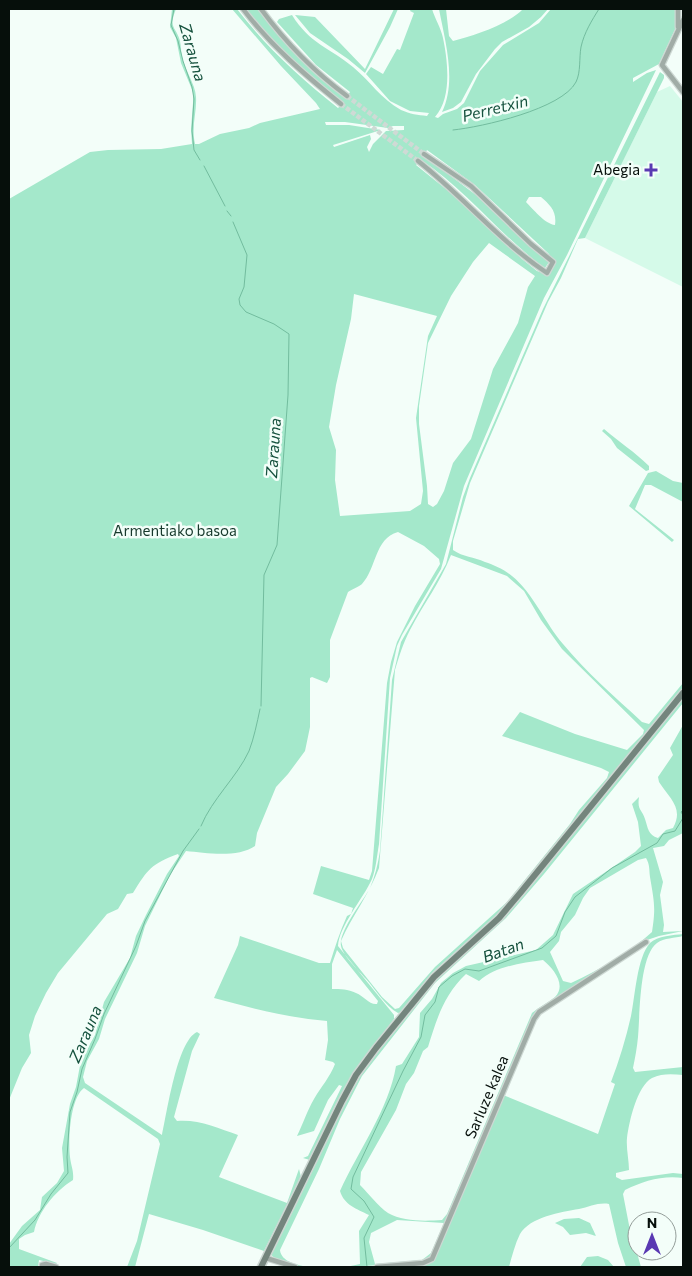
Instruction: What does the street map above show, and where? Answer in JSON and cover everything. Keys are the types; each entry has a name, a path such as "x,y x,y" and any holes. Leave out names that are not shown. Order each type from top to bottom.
{"street":[{"path":"243,9 300,71 341,104"},
{"path":"261,9 290,46 314,71 347,96"},
{"path":"678,30 681,9"},
{"path":"683,20 662,65 683,92"},
{"path":"418,161 447,184 512,246 547,273 553,262 531,244 471,186 424,154"},
{"path":"261,1267 342,1101 356,1076 376,1048 434,977 499,918 683,693"},
{"name":"Sarluze kalea","path":"377,1267 423,1263 432,1259 534,1019 539,1012 646,942"},
{"path":"266,1258 295,1267"},
{"path":"42,1265 46,1264 56,1267"}],"shaded area":[{"name":"Abegia","path":"670,86 683,102 683,287 585,238 657,92"}],"green space":[{"name":"Armentiako basoa","path":"172,9 176,9 173,24 180,41 183,62 195,92 195,144 220,134 320,109 232,9 237,9 284,62 338,108 343,103 291,58 245,9 259,9 299,57 321,79 346,98 350,92 316,65 277,22 279,19 292,15 306,33 353,67 394,106 417,115 427,116 429,113 410,111 390,101 366,74 371,67 383,74 397,49 400,50 414,13 410,11 411,9 432,9 442,34 447,69 444,100 435,117 438,118 457,109 464,103 480,71 503,45 539,23 551,9 677,9 677,25 659,64 633,78 633,82 647,73 656,70 567,255 544,298 464,486 441,569 397,646 390,678 379,844 372,879 368,887 351,914 353,908 313,894 321,866 369,880 372,871 387,683 391,662 397,642 415,606 440,564 439,559 424,546 398,532 384,541 371,570 362,584 348,592 330,640 330,677 327,683 312,677 310,678 310,727 305,751 276,787 257,833 255,846 248,850 231,853 186,851 170,875 145,926 137,953 105,1019 99,1039 87,1061 83,1077 85,1083 162,1135 178,1063 190,1038 197,1032 200,1034 192,1051 174,1117 177,1121 200,1123 238,1135 219,1177 287,1203 299,1169 301,1177 264,1251 149,1214 135,1267 127,1267 137,1241 160,1144 158,1139 84,1088 79,1093 71,1120 69,1150 73,1180 48,1203 39,1217 34,1232 19,1239 19,1249 57,1263 39,1260 38,1267 9,1267 9,1244 22,1226 40,1210 42,1197 57,1183 64,1171 62,1148 81,1060 95,1035 104,1002 130,958 136,936 146,915 167,874 179,856 178,854 151,868 133,893 127,894 118,909 107,914 58,973 35,1016 29,1035 31,1053 22,1068 9,1100 9,199 90,152 161,149 192,144 193,92 181,63 176,38 170,27","holes":["325,122 345,122 388,128 404,126 404,130 386,131 373,144 369,152 367,147 371,139 370,135 334,147 333,145 381,130 349,125 326,125","427,150 475,185 548,253 554,261 546,274 537,271 522,259 452,194 416,165 421,160 438,172 513,242 545,268 549,262 529,246 476,195 424,156","529,197 541,197 550,206 554,212 555,225 543,219 526,202","489,243 535,276 528,287 518,323 493,369 471,439 453,463 444,491 437,504 433,507 428,504 419,424 419,406 428,343 451,296 473,262","354,294 437,316 428,336 416,418 423,491 421,504 410,511 340,516 335,480 336,450 329,427 336,385 351,319"]},
{"path":"394,9 398,9 365,73 310,33 295,15 315,17 365,69"},
{"path":"439,9 446,9 449,36 453,41 481,33 509,20 523,9 548,9 529,27 502,42 476,74 461,102 453,108 442,112 449,87 449,74 447,47"},
{"path":"660,72 664,75 664,78 585,238 578,239 548,302 470,483 453,541 453,550 496,566 512,576 533,599 557,636 572,654 642,722 649,724 683,683 683,688 502,910 432,973 401,1012 398,1013 385,1002 348,959 342,950 341,941 343,948 382,997 395,1009 399,1008 435,967 507,902 570,824 579,810 607,778 609,772 601,768 502,736 520,712 575,734 627,750 643,734 644,730 562,649 541,620 524,591 507,576 451,555 442,575 415,620 401,650 395,670 379,868 371,884 380,851 392,680 401,642 446,564 463,497 470,478 543,309"},
{"path":"604,429 644,461 649,466 649,470 646,471 617,448 602,431"},
{"path":"656,471 673,481 683,483 683,502 651,485 645,485 635,509 674,540 672,542 629,506 648,473"},
{"path":"683,698 683,703 544,874 506,918 435,983 362,1076 340,1119 319,1169 280,1250 283,1257 287,1260 308,1267 293,1266 278,1261 271,1254 335,1121 367,1064 425,990 507,914"},
{"path":"683,725 683,833 669,840 664,846 653,848 663,882 660,895 664,925 663,932 683,931 647,940 533,1018 432,1255 425,1261 418,1263 346,1267 360,1264 359,1231 369,1215 348,1203 340,1191 380,1114 387,1098 396,1066 402,1064 419,1037 420,1013 432,999 441,983 453,973 466,966 536,950 553,935 573,894 641,846 638,822 632,804 639,797 639,807 652,835 658,838 666,830 673,828 677,815 676,809 659,782 658,777 673,755 670,748","holes":["646,858 649,865 654,904 652,932 634,947 603,967 571,983 563,981 550,952 559,941 561,932 575,915 583,898 590,888 638,860","543,960 551,967 560,987 555,997 532,1013 447,1214 442,1220 422,1221 401,1218 388,1213 360,1185 361,1172 396,1110 406,1084 414,1073 423,1051 428,1047 438,1017 447,999 458,982 466,974 479,981 493,972 518,964","397,1220 444,1223 431,1253 422,1260 375,1264 369,1242 371,1233"]},
{"path":"365,896 341,941 347,925"},
{"name":"Armentiako basoa","path":"351,914 342,930 338,946 394,1015 394,1019 358,1066 335,1106 310,1160 303,1158 308,1156 342,1086 339,1085 328,1100 314,1131 297,1136 312,1104 335,1064 325,1060 328,1040 327,1021 284,1015 214,998 238,945 240,936 319,963 330,963 347,916","holes":["337,950 378,1001 377,1004 374,1004 359,994 332,989 332,964"]},
{"path":"683,934 683,936 666,939 657,943 651,950 647,960 641,987 638,1041 633,1068 635,1072 683,1067 683,1075 668,1074 656,1076 642,1088 628,1131 629,1170 616,1173 616,1177 622,1180 673,1173 683,1174 683,1178 668,1177 646,1181 625,1190 623,1194 627,1215 627,1261 639,1261 641,1267 626,1267 609,1204 598,1204 555,1214 531,1223 520,1234 509,1267 391,1267 420,1265 435,1258 503,1095 598,1134 615,1084 611,1082 627,1033 642,958 650,943 666,936"},
{"path":"579,1218 590,1223 596,1236 586,1233 570,1235 563,1227 555,1223 564,1219"},
{"path":"598,1256 608,1260 614,1267 580,1267 587,1257"}],"waterway":[{"name":"Zarauna","path":"174,9 171,25 192,87 194,99 192,131 194,150 200,160"},
{"name":"Perretxin","path":"453,130 501,121 520,115 539,108 568,92 578,78 582,42 588,27 599,9"},
{"name":"Zarauna","path":"204,166 225,206"},
{"name":"Zarauna","path":"227,211 231,216"},
{"name":"Zarauna","path":"233,222 247,255 244,287 239,299 240,305 246,312 274,324 289,334 288,395 277,545 264,575 261,706"},
{"name":"Zarauna","path":"201,826 211,807 244,761 254,736 260,709"},
{"name":"Batan","path":"683,810 681,812 683,815"},
{"name":"Batan","path":"367,1267 364,1238 374,1217 364,1201 351,1189 353,1177 421,1037 425,1015 435,1002 439,987 452,976 465,969 479,971 542,948 556,936 565,912 575,897 612,868 657,843 663,834 675,831 683,818"},
{"name":"Zarauna","path":"9,1248 35,1220 51,1194 68,1173 67,1157 70,1112 82,1069 104,1014 136,946 145,921 183,851 199,829"}],"tunnel":[{"path":"347,96 424,154"},
{"path":"341,104 418,161"}],"place":[{"name":"Abegia","path":"651,170"}]}
